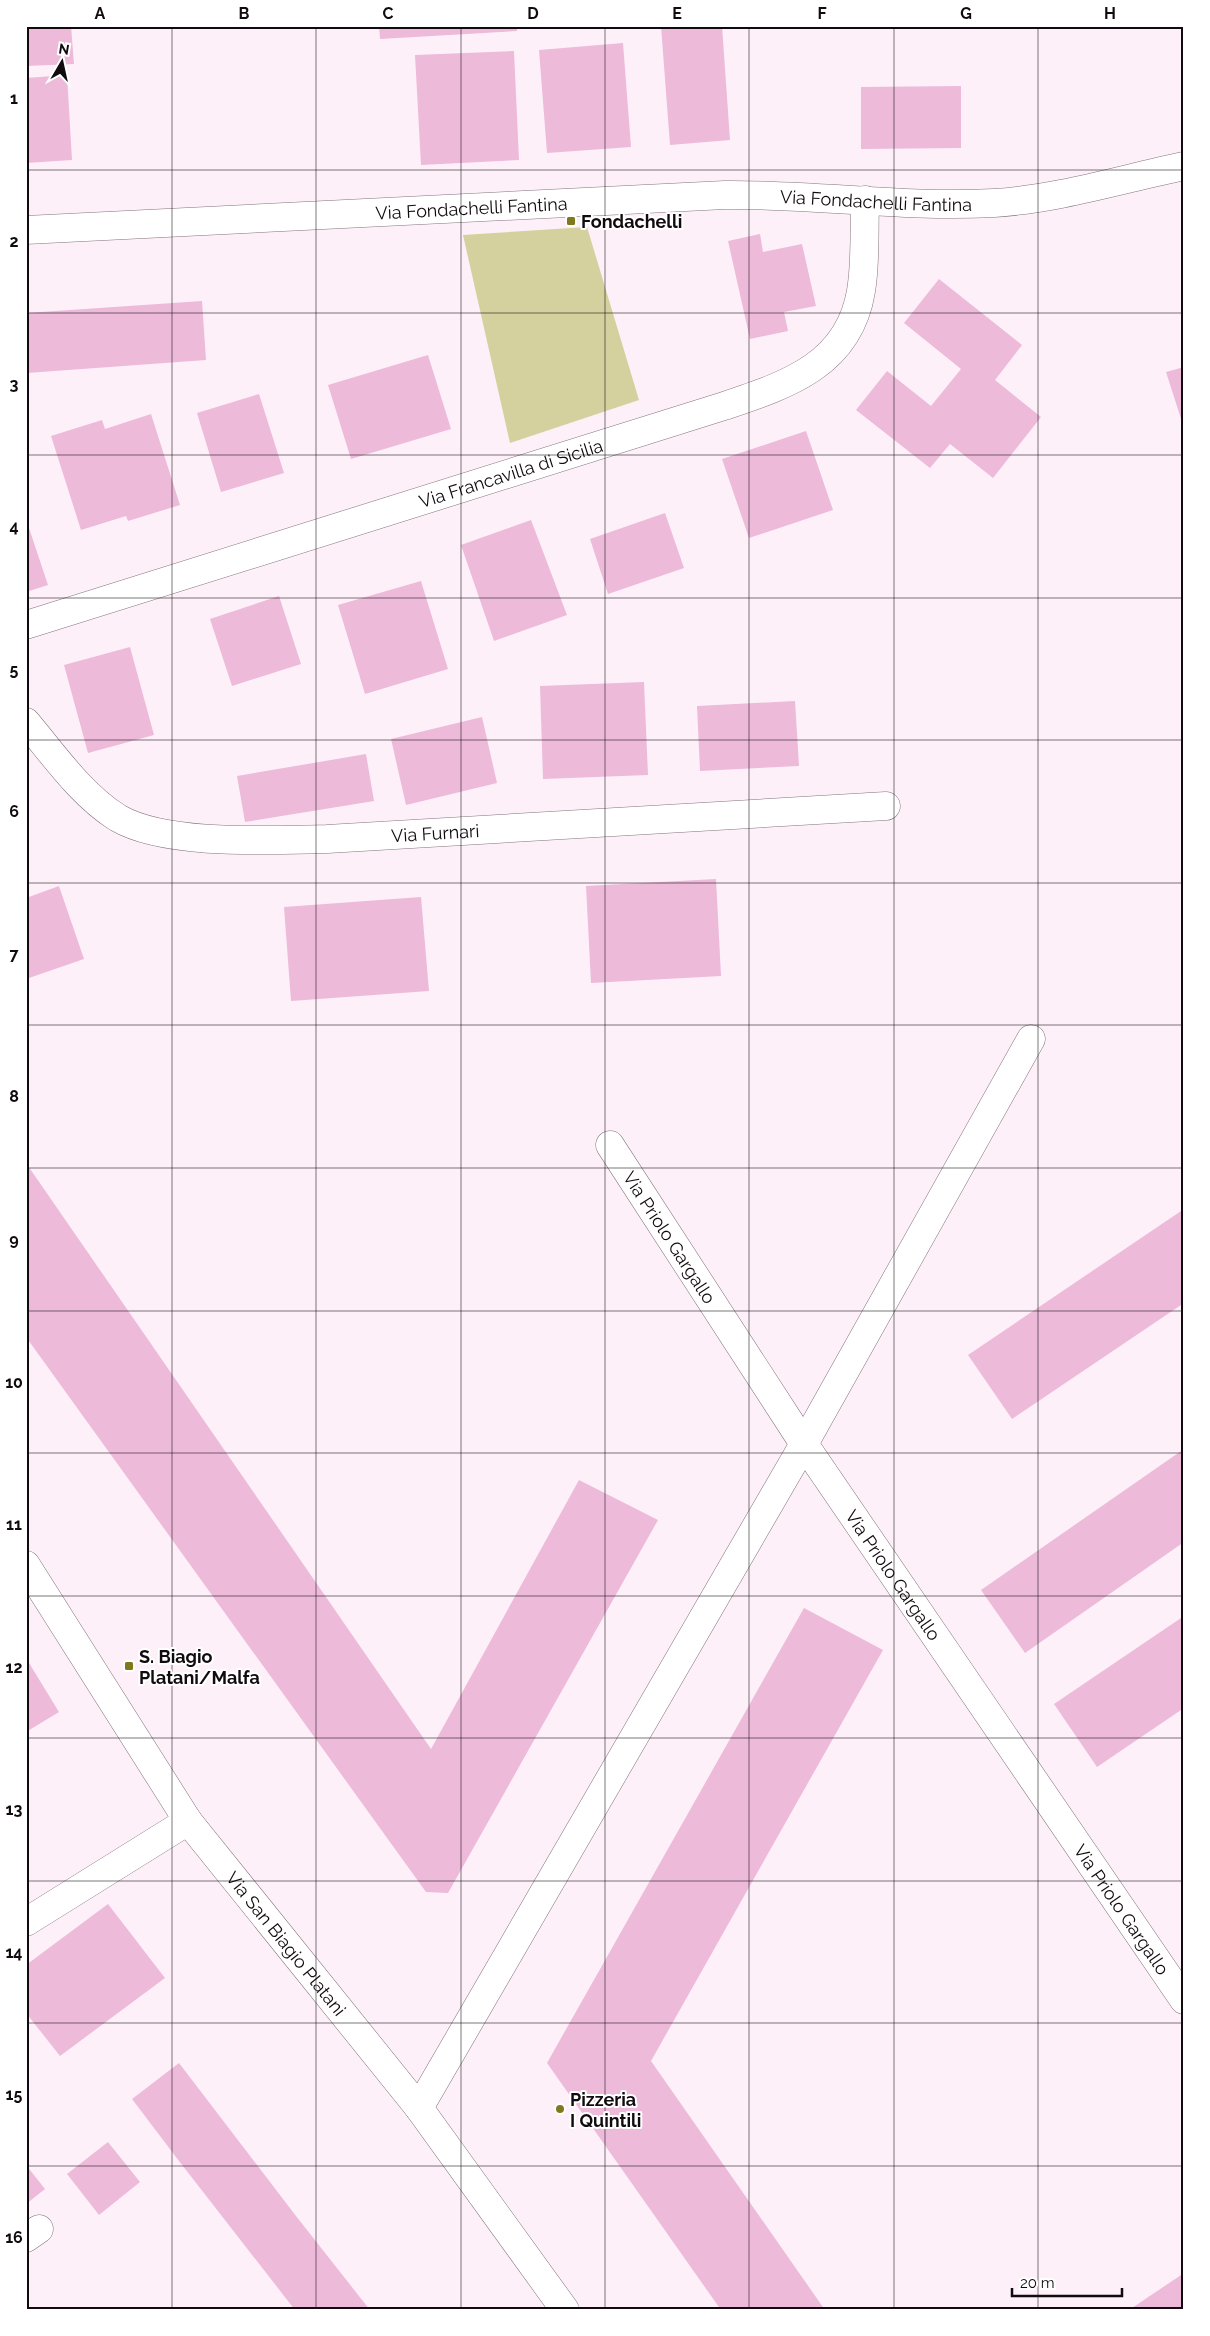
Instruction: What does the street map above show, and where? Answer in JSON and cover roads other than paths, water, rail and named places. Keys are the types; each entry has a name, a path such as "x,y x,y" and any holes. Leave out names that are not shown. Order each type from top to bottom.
{"street":[{"name":"Via Fondachelli Fantina","path":"26,230 725,195 781,195 932,203 995,203 1045,196 1184,166"},
{"name":"Via Francavilla di Sicilia","path":"26,625 724,406 761,394 798,377 827,358 848,333 854,319 862,289 865,200"},
{"name":"Via Furnari","path":"26,722 80,786 105,809 132,825 164,834 182,836 266,840 327,839 886,806"},
{"path":"419,2108 804,1444 1031,1039"},
{"name":"Via Priolo Gargallo","path":"610,1145 804,1444 1184,2000"},
{"name":"Via San Biagio Platani","path":"26,1565 188,1821 419,2108 565,2310"},
{"path":"26,1922 188,1821"}],"place":[{"name":"Fondachelli","path":"571,221"},
{"name":"S. Biagio Platani/Malfa","path":"129,1666"},
{"name":"Pizzeria I Quintili","path":"560,2109"}]}
